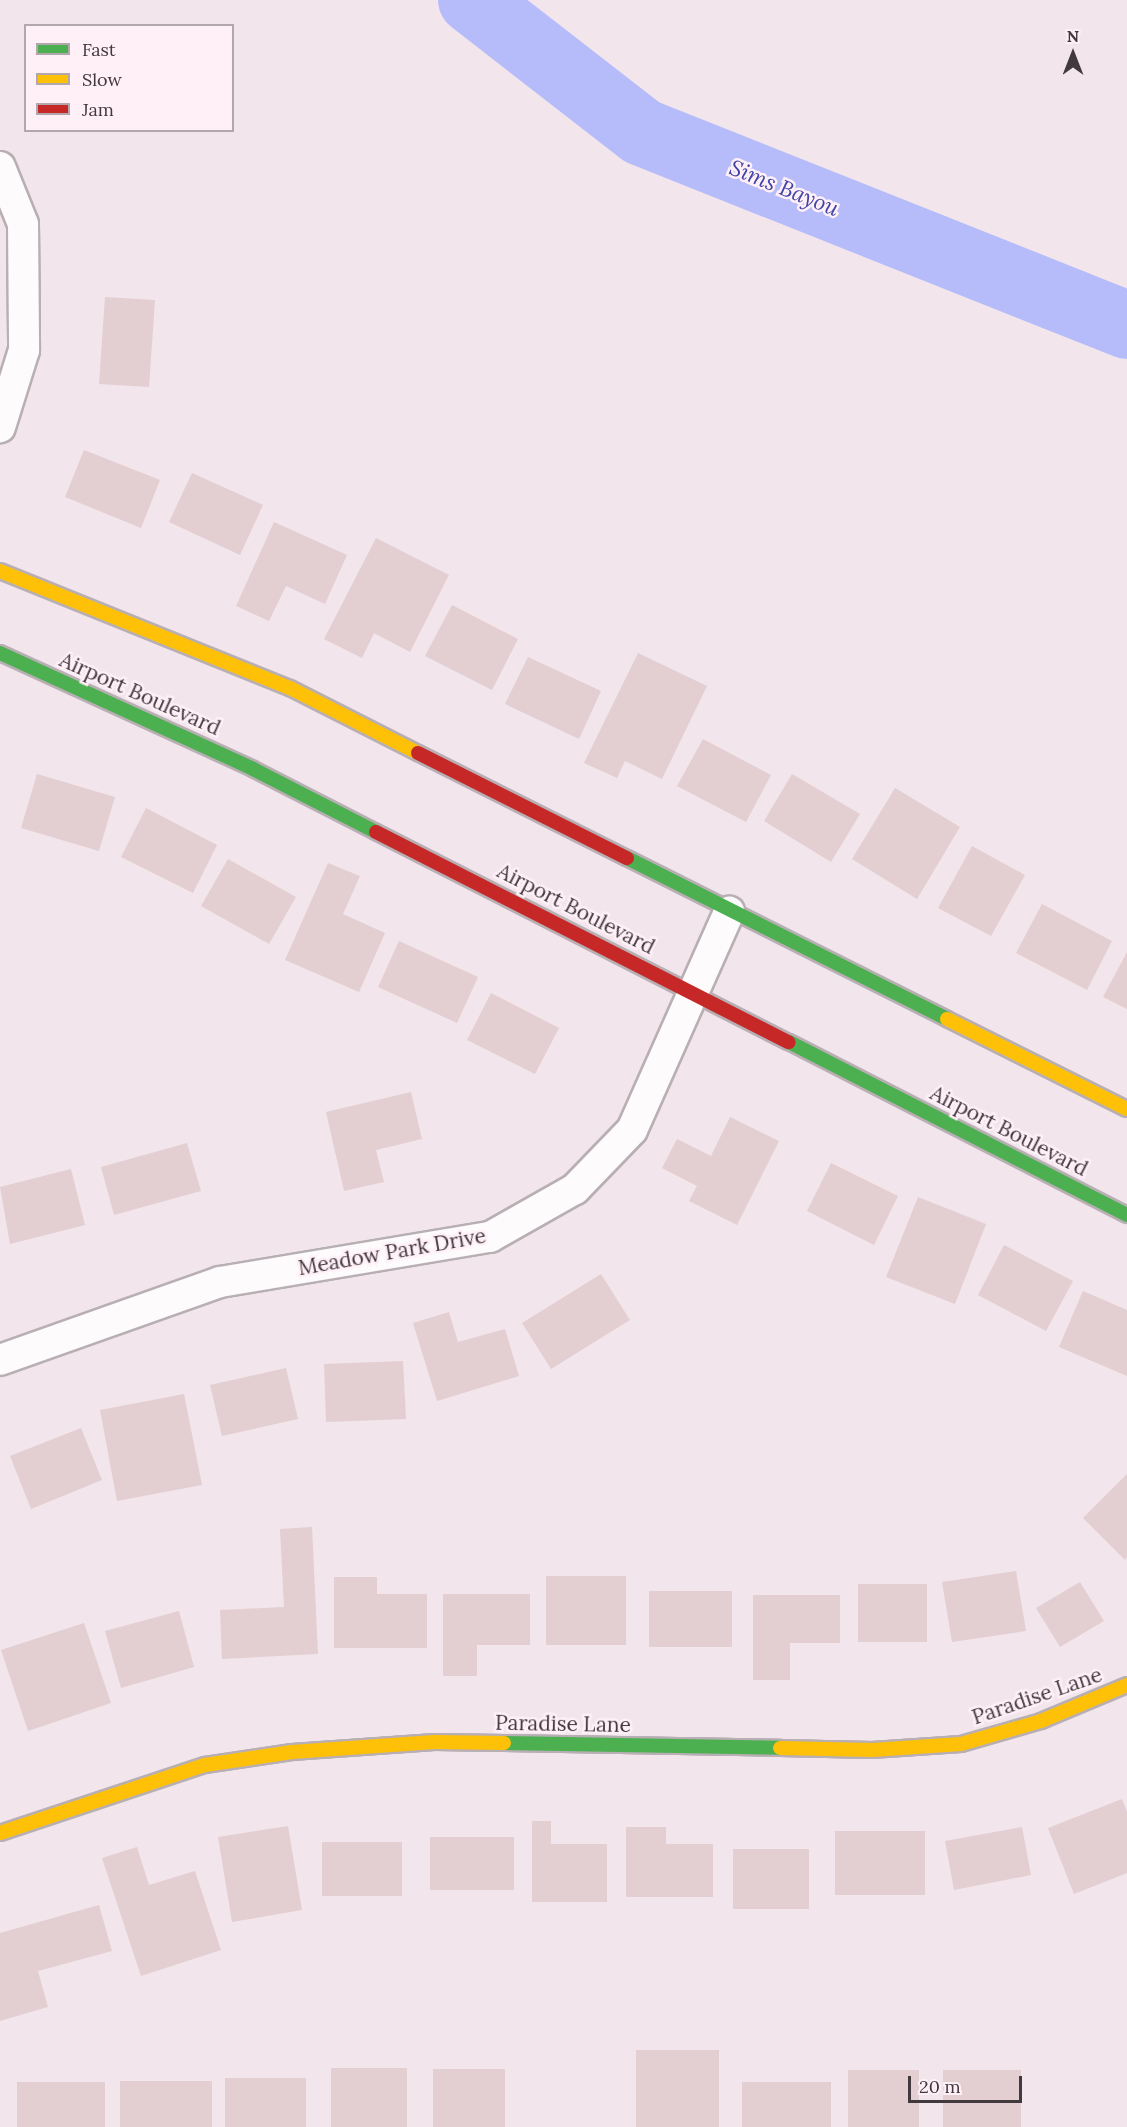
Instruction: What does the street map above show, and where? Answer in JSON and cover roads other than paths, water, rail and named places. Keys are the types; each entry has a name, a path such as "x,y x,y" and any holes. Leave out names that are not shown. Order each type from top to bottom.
{"main road":[{"path":"0,571 290,688 729,912 1127,1109"},
{"name":"Airport Boulevard","path":"0,653 253,769 691,990 1127,1215"},
{"name":"Paradise Lane","path":"0,1833 206,1765 292,1752 435,1742 872,1750 927,1746 961,1743 1041,1721 1127,1685"}],"street":[{"path":"0,167 23,224 24,350 0,427"},
{"name":"Meadow Park Drive","path":"0,1360 220,1282 490,1237 575,1190 632,1130 691,990 729,912"}],"waterway":[{"name":"Sims Bayou","path":"472,0 642,132 1127,325"}]}
